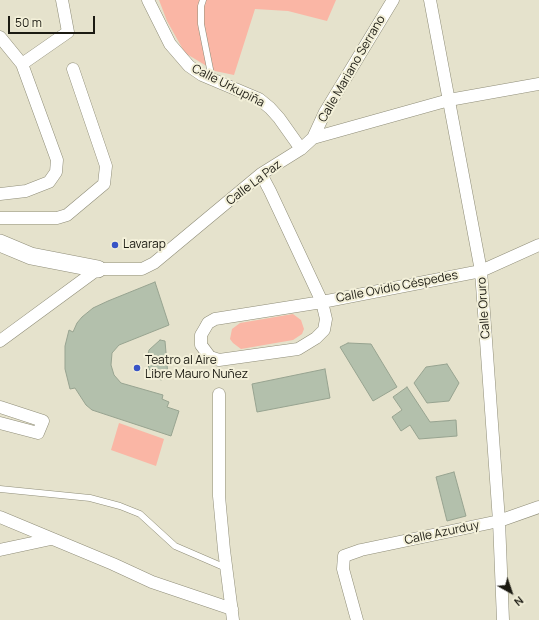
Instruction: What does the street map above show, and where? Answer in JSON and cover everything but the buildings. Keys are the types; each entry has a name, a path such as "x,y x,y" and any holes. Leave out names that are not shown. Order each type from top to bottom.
{"street":[{"path":"22,64 68,32 62,0"},
{"name":"Calle Urkupiña","path":"148,0 170,44 177,54 189,66 212,79 259,99 275,113 301,148"},
{"name":"Calle Mariano Serrano","path":"313,138 325,112 393,0"},
{"name":"Calle Oruro","path":"430,0 481,271 499,521 503,620"},
{"path":"0,37 22,64 57,160 56,172 49,182 26,191 0,194"},
{"path":"0,218 57,218 67,215 104,184 106,166 73,69"},
{"name":"Calle La Paz","path":"98,269 142,269 154,263 261,174 301,148 313,138 449,100 539,84"},
{"path":"261,174 270,190 322,302"},
{"path":"0,243 31,256 98,269"},
{"name":"Calle Ovidio Céspedes","path":"322,302 326,319 324,330 316,338 298,349 219,360 210,357 201,345 204,330 208,323 215,319 322,302 481,271 539,244"},
{"path":"0,341 98,269"},
{"path":"219,394 219,496 226,568 233,614"},
{"path":"0,407 42,421 38,433 0,422"},
{"name":"Calle Azurduy","path":"357,620 343,569 344,556 361,550 499,521 539,507"},
{"path":"0,517 113,564 152,582 233,614"},
{"path":"0,550 51,539"}],"lane":[{"path":"203,0 201,6 201,24 212,79"},
{"path":"0,489 90,498 120,506 140,514 176,546 226,568"}],"shaded area":[{"path":"159,0 336,0 327,21 288,11 255,9 234,75 215,71 185,53 167,21"},
{"path":"293,314 301,320 304,329 302,334 293,340 241,349 230,339 232,329 240,323"},
{"path":"119,423 164,439 156,466 111,450"}],"place":[{"name":"Lavarap","path":"115,245"},
{"name":"Teatro al Aire Libre Mauro Nuñez","path":"137,368"}]}
